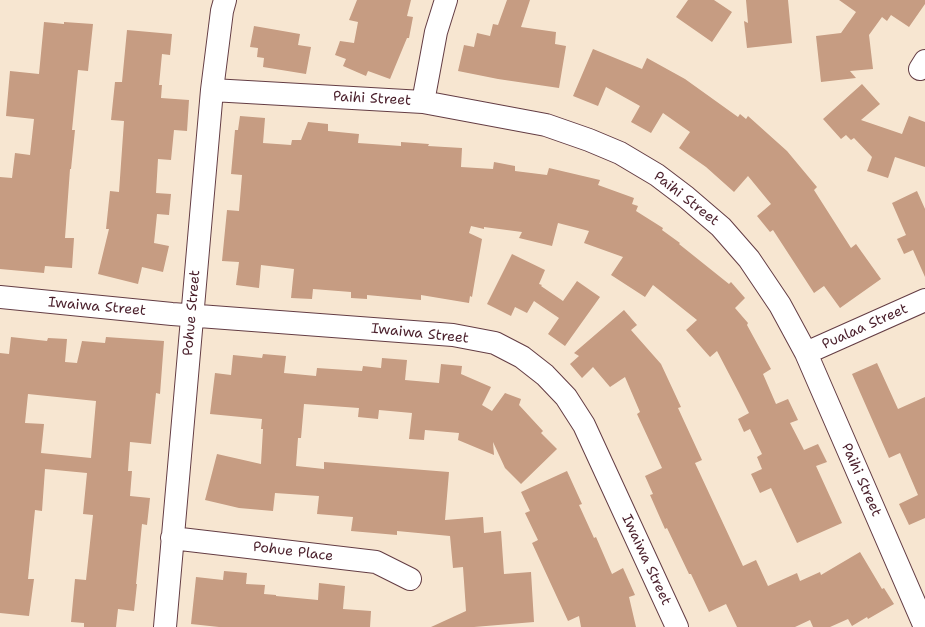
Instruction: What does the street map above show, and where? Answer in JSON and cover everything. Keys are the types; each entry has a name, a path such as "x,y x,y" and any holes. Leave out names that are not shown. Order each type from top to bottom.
{"street":[{"name":"Pohue Street","path":"165,627 212,90 222,11 225,0"},
{"path":"423,102 436,32 446,0"},
{"name":"Paihi Street","path":"212,90 423,102 546,125 620,153 657,175 686,197 721,227 749,259 780,305 806,353 920,625"},
{"name":"Iwaiwa Street","path":"0,298 192,315 453,335 495,343 522,357 545,374 566,397 584,425 677,627"},
{"name":"Pualaa Street","path":"806,353 925,300"},
{"name":"Pohue Place","path":"172,538 376,562 410,579"}],"building":[{"path":"357,0 411,0 407,16 413,17 409,38 407,38 390,79 368,71 366,76 343,66 346,59 335,55 340,41 354,43 358,22 349,20"},
{"path":"507,0 530,0 521,27 556,32 555,44 566,46 559,88 498,79 458,71 464,45 474,47 477,33 490,36 493,24 498,25"},
{"path":"688,0 714,0 732,12 712,42 676,17"},
{"path":"746,0 788,0 792,43 747,48 744,21 748,23"},
{"path":"839,0 925,0 925,4 909,27 891,15 887,21 882,17 869,35 873,69 850,71 856,78 821,82 816,36 841,33 856,12"},
{"path":"44,22 93,24 88,71 78,70 72,130 75,130 70,169 65,238 74,238 72,268 45,266 44,273 0,269 0,177 12,178 15,153 30,155 34,119 6,116 10,71 39,74"},
{"path":"254,26 300,34 298,45 311,47 306,74 263,67 264,58 257,57 258,48 250,47"},
{"path":"127,30 172,34 170,55 162,54 159,85 162,85 161,98 189,100 187,131 174,130 171,160 158,159 156,193 171,194 169,215 157,214 154,243 169,246 163,272 142,267 138,284 98,274 109,229 106,229 110,191 119,192 124,121 111,120 115,82 122,82"},
{"path":"593,49 642,69 647,58 685,79 738,117 740,114 746,119 748,116 787,151 817,187 814,190 851,248 856,244 881,279 840,308 824,286 814,293 773,230 770,232 757,216 771,204 748,176 734,192 706,167 679,148 690,132 663,113 651,133 631,122 640,106 606,87 598,106 573,96"},
{"path":"862,84 880,104 861,120 902,134 909,116 925,122 925,167 895,157 888,178 867,171 872,157 854,138 851,140 846,135 841,139 823,119"},
{"path":"240,116 265,118 263,143 291,145 292,140 301,140 308,122 328,124 328,131 359,134 358,143 401,146 401,142 429,144 428,146 462,148 461,167 493,169 494,162 515,166 515,171 547,175 549,168 600,180 598,185 634,198 632,204 638,206 636,211 663,228 662,230 729,284 731,282 745,298 735,308 748,323 747,325 771,369 763,374 776,404 788,399 798,420 790,423 804,450 818,444 827,462 816,466 842,523 797,543 771,488 760,493 751,474 762,469 757,457 762,454 750,429 744,432 738,419 749,413 739,393 717,351 710,357 686,330 697,320 653,285 645,297 611,275 623,257 584,243 589,231 558,223 552,246 519,238 522,232 484,227 484,229 471,226 469,233 482,239 472,297 470,296 469,303 421,295 421,300 367,295 367,299 351,298 351,292 313,289 312,299 291,298 294,269 261,265 259,288 236,285 239,262 222,261 227,210 239,211 242,175 231,174 235,130 238,130"},
{"path":"917,191 925,209 925,277 913,250 904,254 897,239 906,235 892,203"},
{"path":"512,254 545,270 539,284 563,301 577,281 600,297 565,346 548,334 559,318 534,301 527,313 515,307 511,316 487,304"},
{"path":"624,310 637,325 631,330 661,364 681,407 678,408 702,460 695,463 743,566 756,560 768,586 797,573 800,581 820,572 821,575 860,552 882,589 884,588 894,604 868,619 867,617 852,626 848,619 830,627 813,627 810,620 795,627 737,627 726,604 709,612 667,528 665,529 650,495 653,494 645,476 662,468 637,414 640,412 625,377 610,387 593,367 582,378 570,364 579,356 574,353"},
{"path":"11,337 47,341 48,338 67,339 65,362 77,363 82,341 105,343 106,337 164,341 160,394 156,393 151,444 130,442 128,471 132,471 130,496 150,498 147,525 142,524 134,611 118,609 116,627 84,627 84,623 71,622 75,579 86,580 93,515 83,514 87,473 45,469 42,511 35,510 28,579 34,579 29,616 0,613 0,353 9,354","holes":["28,394 96,401 91,458 41,453 44,424 25,423"]},
{"path":"263,354 286,356 284,373 316,376 317,368 362,371 363,366 381,368 382,358 407,360 405,380 439,383 441,364 462,366 461,374 491,387 482,405 492,411 505,393 521,399 519,405 543,431 541,433 557,449 521,484 505,468 493,442 494,455 458,440 459,433 425,430 424,440 409,439 412,413 379,410 378,419 358,417 359,408 304,404 301,438 298,438 296,466 324,469 324,462 449,472 445,520 483,517 484,533 501,531 504,574 531,572 534,622 474,627 431,627 466,611 463,567 453,568 450,536 397,531 397,535 351,531 353,517 317,514 319,496 275,493 273,511 239,508 205,500 217,454 261,464 263,429 261,429 262,419 210,414 215,373 231,375 233,355 262,358"},
{"path":"877,363 898,409 925,397 925,518 909,525 899,504 918,495 900,453 889,458 852,374"},
{"path":"567,471 582,504 579,505 594,538 596,537 612,574 623,568 635,595 629,597 636,627 581,627 579,616 568,621 532,543 538,540 525,513 530,511 521,492"},
{"path":"224,571 247,573 246,584 265,585 264,594 276,596 318,600 319,583 345,586 343,609 371,611 370,627 219,627 191,624 196,577 223,580"}]}
